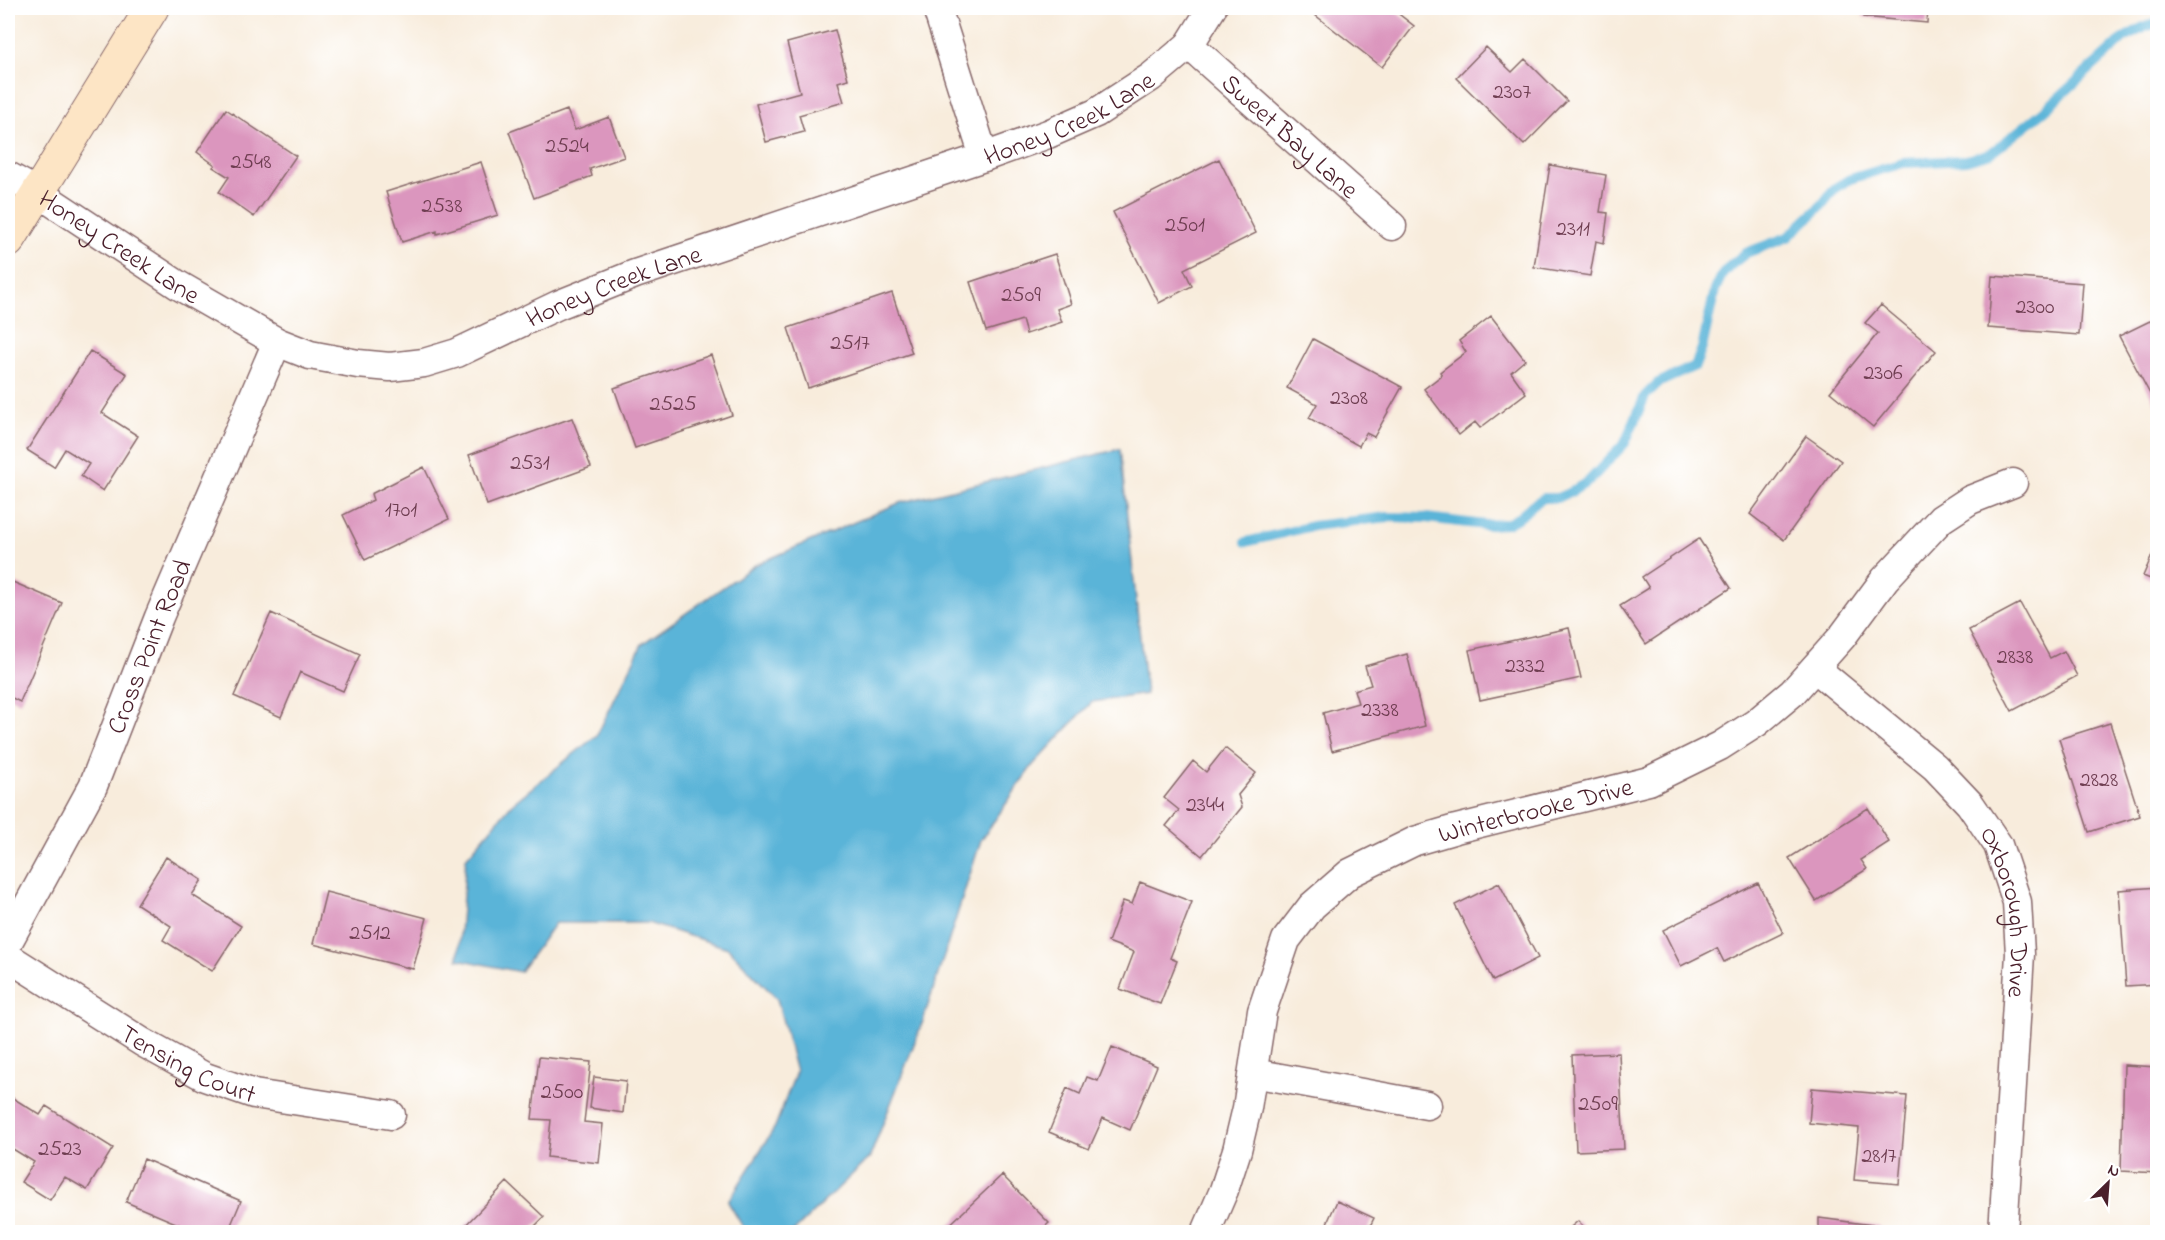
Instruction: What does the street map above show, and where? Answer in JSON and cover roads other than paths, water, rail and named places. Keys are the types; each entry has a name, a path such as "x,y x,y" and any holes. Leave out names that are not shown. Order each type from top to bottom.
{"main road":[{"path":"8,241 152,8"}],"street":[{"path":"937,8 984,157"},
{"name":"Honey Creek Lane","path":"8,176 37,192 178,285 277,342 310,355 358,364 390,367 424,363 457,353 558,305 634,274 984,157 1048,134 1096,113 1151,77 1189,45 1212,8"},
{"name":"Sweet Bay Lane","path":"1189,45 1392,226"},
{"name":"Cross Point Road","path":"8,942 93,786 159,617 277,342"},
{"name":"Winterbrooke Drive","path":"1206,1233 1224,1190 1237,1150 1253,1073 1262,1011 1286,940 1312,906 1350,873 1425,838 1456,828 1649,781 1720,746 1756,723 1792,693 1842,637 1885,579 1941,519 1970,500 2013,483"},
{"name":"Oxborough Drive","path":"1815,668 1935,767 1970,804 1998,845 2017,902 2020,954 2004,1233"},
{"name":"Tensing Court","path":"8,957 142,1042 205,1077 254,1094 392,1115"},
{"path":"1253,1073 1427,1105"}],"water":[{"path":"1120,449 1146,694 1092,702 1032,766 981,840 923,1021 870,1157 793,1232 746,1232 728,1202 775,1127 796,1072 777,999 728,948 648,923 555,923 520,972 458,959 466,858 512,804 597,735 642,644 755,565 899,503"}],"waterway":[{"path":"1246,542 1312,526 1388,517 1426,518 1485,525 1507,524 1544,498 1557,498 1571,492 1589,481 1625,443 1645,396 1658,383 1695,366 1702,348 1715,290 1722,275 1746,253 1788,237 1821,206 1835,188 1850,179 1903,163 1966,160 1991,153 2044,111 2124,38 2144,27 2158,23"}]}
